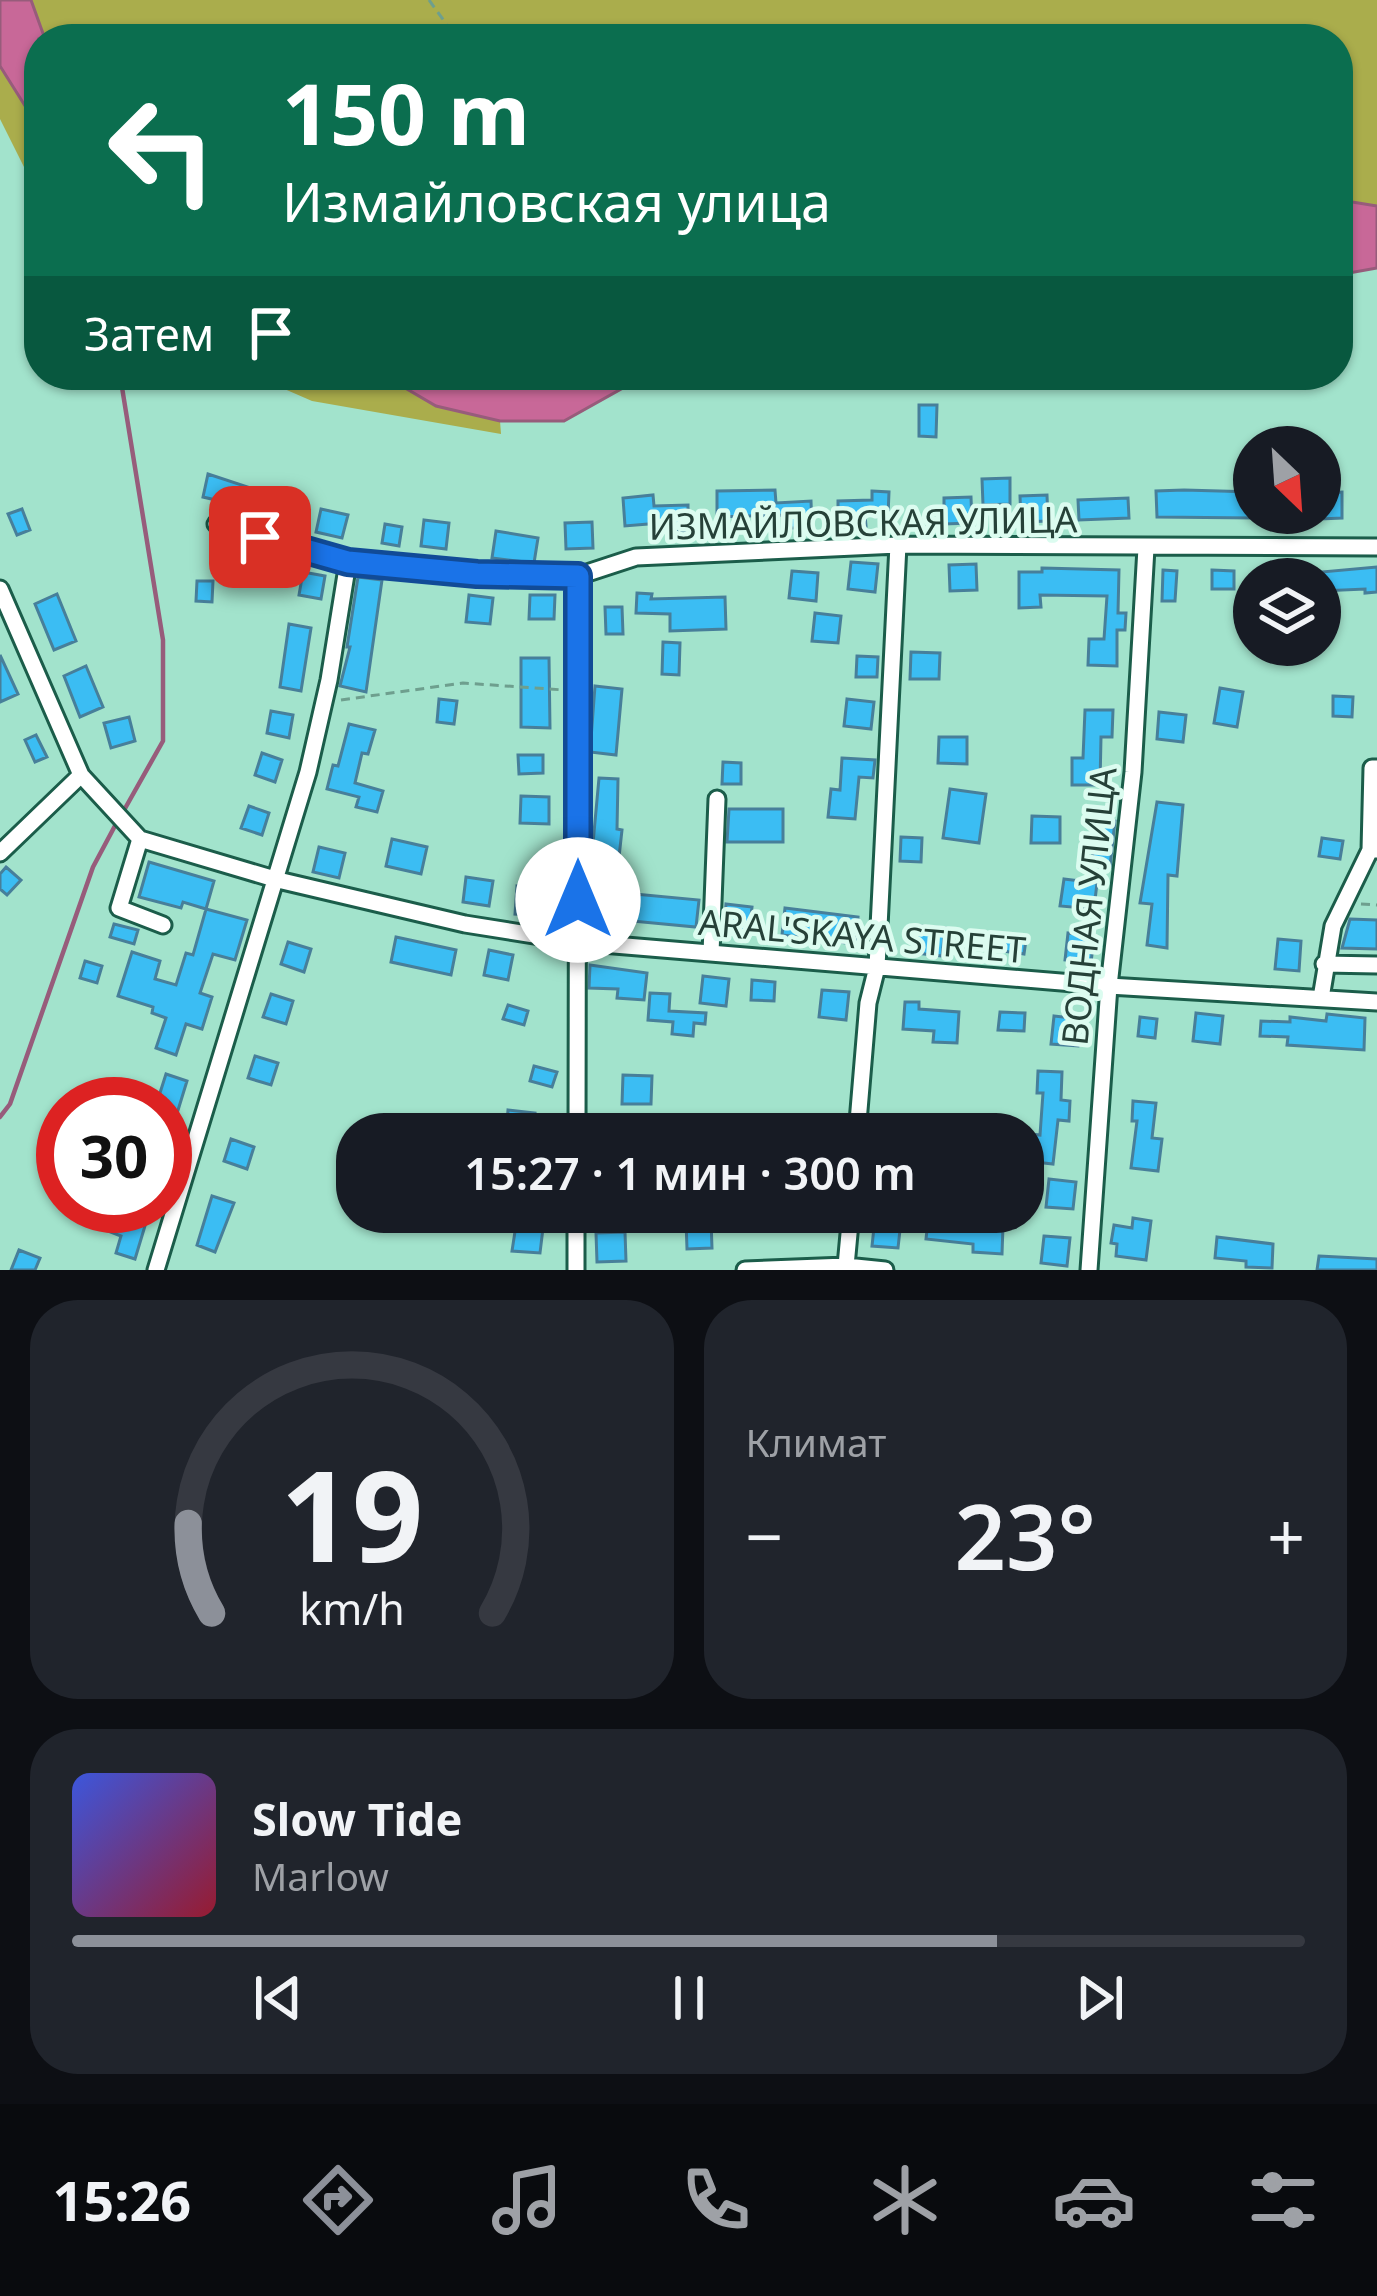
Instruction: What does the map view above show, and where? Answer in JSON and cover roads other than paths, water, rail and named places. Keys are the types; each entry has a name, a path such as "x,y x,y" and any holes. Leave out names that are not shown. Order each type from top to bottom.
{"street":[{"name":"ИЗМАЙЛОВСКАЯ УЛИЦА","path":"216,524 348,562 477,574 578,576 636,557 898,545 1377,547"},
{"path":"859,1113 868,1003 877,967 898,545"},
{"name":"ВОДНАЯ УЛИЦА","path":"1089,1270 1109,986 1133,772 1146,548"},
{"path":"156,1270 278,880 324,703 348,562"},
{"path":"577,1113 578,576"},
{"name":"ARAL'SKAYA STREET","path":"0,589 81,775 108,809 135,835 278,880 465,924 578,942 1109,986 1377,1002"},
{"path":"1321,998 1333,926 1374,850 1372,768 1377,768"},
{"path":"0,853 81,775"},
{"path":"711,953 717,799"},
{"path":"135,835 118,908 163,925"},
{"path":"1324,964 1377,965"},
{"path":"576,1270 577,1233"},
{"path":"846,1266 848,1233"},
{"path":"745,1270 846,1266 885,1270"}],"waterway":[{"path":"122,390 163,640 163,741 123,812"},
{"path":"0,1117 10,1104 93,867 117,822"}]}
